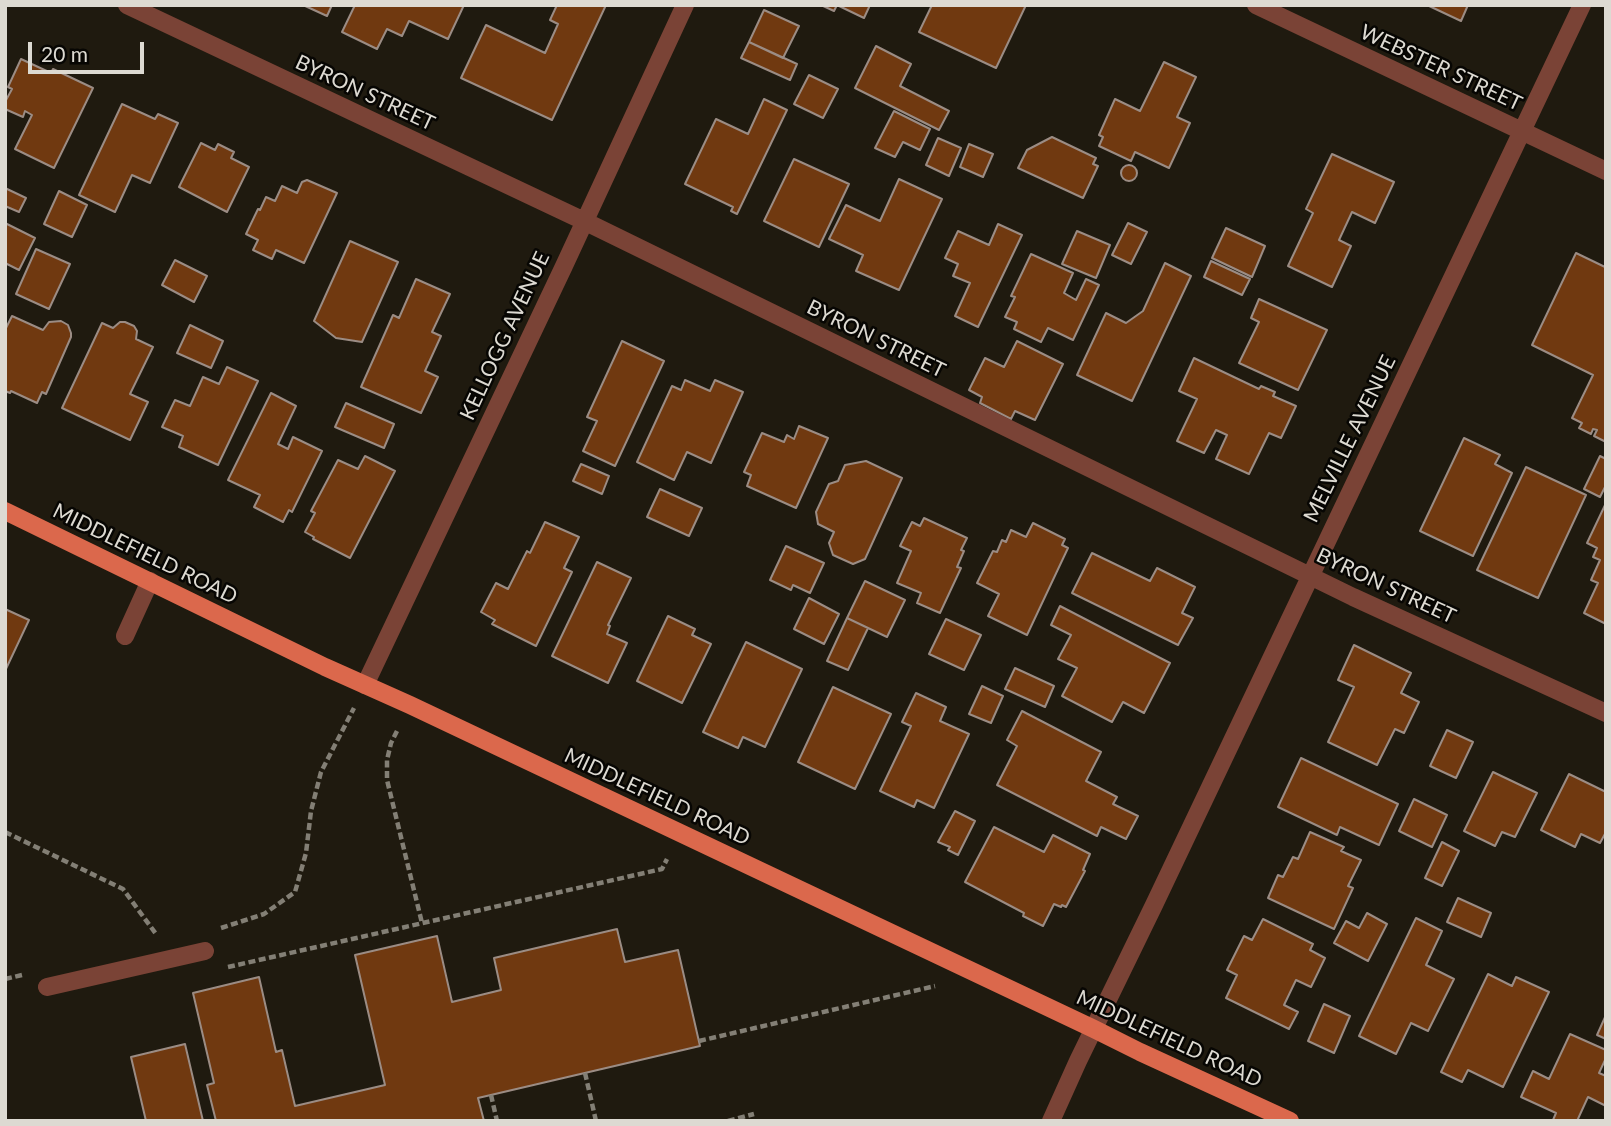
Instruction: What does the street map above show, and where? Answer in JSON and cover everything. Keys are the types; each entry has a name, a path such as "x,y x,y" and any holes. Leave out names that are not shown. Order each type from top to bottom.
{"main road":[{"name":"MIDDLEFIELD ROAD","path":"5,511 365,685 1290,1121"}],"street":[{"name":"BYRON STREET","path":"127,5 584,221 1353,597 1606,713"},
{"name":"KELLOGG AVENUE","path":"365,685 685,5"},
{"name":"WEBSTER STREET","path":"1256,5 1606,171"},
{"name":"MELVILLE AVENUE","path":"1051,1121 1582,5"},
{"path":"125,636 150,582"},
{"path":"47,987 205,951"}],"path":[{"path":"214,930 264,914 295,892 306,852 311,811 321,772 365,685"},
{"path":"410,705 391,743 387,779 422,923"},
{"path":"5,832 123,889 160,940"},
{"path":"205,951 222,968 662,869 677,832"},
{"path":"5,979 31,973"},
{"path":"699,1041 981,975"},
{"path":"585,1073 596,1121"},
{"path":"491,1095 497,1121"},
{"path":"728,1121 754,1114"}],"building":[{"path":"303,5 332,5 327,16"},
{"path":"355,5 464,5 448,39 409,21 402,36 387,29 377,49 342,32"},
{"path":"557,5 606,5 552,120 461,78 486,25 545,53 558,24 550,20"},
{"path":"821,5 837,5 834,11"},
{"path":"837,5 870,5 864,18"},
{"path":"932,5 1026,5 996,68 919,32"},
{"path":"1427,5 1468,5 1461,21"},
{"path":"764,10 799,26 783,58 749,42"},
{"path":"749,42 797,64 790,80 741,58"},
{"path":"876,46 911,64 900,86 949,111 939,130 855,88"},
{"path":"21,59 51,73 53,69 93,88 54,168 15,149 32,115 25,111 23,117 5,109 5,102 12,89 8,87"},
{"path":"1164,62 1196,77 1177,117 1190,123 1169,168 1135,152 1131,161 1099,146 1103,137 1099,135 1115,99 1140,111"},
{"path":"809,75 838,89 823,118 794,104"},
{"path":"764,99 787,110 737,214 731,211 733,207 685,184 716,119 748,134"},
{"path":"122,104 155,119 158,114 178,123 150,183 132,175 115,212 79,195"},
{"path":"894,111 930,129 920,150 903,142 895,157 875,148"},
{"path":"1052,137 1096,158 1093,164 1098,166 1083,198 1018,168 1027,150"},
{"path":"938,138 961,148 949,176 926,165"},
{"path":"201,143 215,150 218,144 234,152 231,158 249,167 227,212 179,187"},
{"path":"969,144 993,154 983,177 960,167"},
{"path":"1332,154 1394,182 1375,223 1352,212 1339,240 1351,246 1332,287 1288,266 1313,213 1306,209"},
{"path":"794,159 849,184 819,247 764,221"},
{"path":"1126,165 1132,165 1137,173 1135,179 1126,181 1121,176 1121,170"},
{"path":"899,179 942,199 899,290 856,271 863,255 829,239 846,205 880,221"},
{"path":"307,180 337,193 304,263 276,250 272,259 253,250 258,240 246,234 266,197 275,201 282,186 297,193 302,182"},
{"path":"5,188 26,198 19,212 5,206"},
{"path":"59,191 87,205 72,237 44,224"},
{"path":"5,223 35,238 19,270 5,263"},
{"path":"1128,223 1147,232 1131,264 1112,255"},
{"path":"998,224 1022,235 978,327 955,316 970,283 953,276 958,264 945,258 958,231 989,245"},
{"path":"1226,228 1265,246 1252,277 1212,258"},
{"path":"1077,231 1110,245 1096,278 1062,264"},
{"path":"350,241 398,262 362,342 336,338 314,321"},
{"path":"36,249 70,264 49,309 16,294"},
{"path":"1576,253 1605,267 1606,264 1606,442 1594,436 1597,430 1593,429 1591,434 1579,428 1582,423 1572,418 1593,375 1532,345"},
{"path":"1031,254 1073,273 1064,293 1076,300 1086,279 1099,285 1073,340 1048,328 1041,342 1014,329 1017,322 1005,317 1015,297 1011,296"},
{"path":"175,260 207,276 194,302 162,285"},
{"path":"1211,261 1250,279 1242,295 1204,277"},
{"path":"1165,263 1191,276 1132,401 1077,375 1106,313 1126,323 1143,311"},
{"path":"416,279 450,294 432,332 441,336 425,371 438,377 421,413 361,387 393,315 399,318"},
{"path":"1259,299 1327,330 1298,390 1239,363 1259,322 1251,318"},
{"path":"12,316 43,330 49,322 61,321 68,325 71,333 46,394 42,392 37,403 11,391 5,391 5,330"},
{"path":"120,322 134,326 137,331 136,339 153,347 130,394 148,402 130,440 62,408 102,323 113,328"},
{"path":"190,325 223,341 211,368 177,353"},
{"path":"622,341 664,361 615,466 583,451 597,421 587,417"},
{"path":"1017,341 1063,364 1035,420 1015,411 1011,419 980,403 982,397 969,390 985,358 1004,367"},
{"path":"1194,358 1259,389 1261,386 1275,392 1273,396 1296,406 1281,438 1269,433 1249,474 1216,459 1227,435 1216,430 1204,453 1177,441 1197,399 1179,391"},
{"path":"227,367 258,381 218,465 179,447 183,436 162,427 175,400 190,406 203,377 219,384"},
{"path":"685,380 710,391 715,380 743,392 711,463 687,452 674,480 637,462 672,386 681,390"},
{"path":"271,393 296,406 278,444 288,449 293,437 322,451 292,512 289,510 283,522 254,507 260,495 228,480"},
{"path":"346,403 394,424 384,448 335,427"},
{"path":"799,426 828,438 796,508 747,486 751,475 744,472 762,433 784,442 787,435 794,439"},
{"path":"1464,438 1500,455 1495,464 1512,473 1473,556 1420,531"},
{"path":"365,456 395,471 350,558 305,532 315,513 311,511 338,460 358,469"},
{"path":"1600,456 1606,459 1606,485 1600,497 1584,489"},
{"path":"866,461 902,478 865,559 853,564 833,555 829,543 834,532 818,524 816,512 829,484 838,481 845,465"},
{"path":"581,464 609,476 602,494 573,481"},
{"path":"1526,467 1586,495 1538,598 1477,570"},
{"path":"660,489 702,508 689,536 647,517"},
{"path":"1606,503 1606,624 1584,613 1598,583 1591,580 1600,560 1593,557 1597,548 1587,543"},
{"path":"924,518 967,538 957,567 961,568 940,613 917,603 921,593 897,583 911,551 900,546 912,522 920,526"},
{"path":"545,522 579,537 564,568 572,572 536,646 492,624 495,620 481,612 496,583 508,589"},
{"path":"1033,523 1065,539 1062,545 1068,548 1027,635 988,616 999,594 977,583 993,551 997,552 1002,540 1006,542 1011,530 1026,537"},
{"path":"786,546 824,563 810,593 793,585 791,590 770,580"},
{"path":"1092,553 1150,581 1157,568 1195,587 1182,613 1193,618 1178,645 1072,593"},
{"path":"597,562 631,578 608,625 607,634 627,643 608,683 552,656"},
{"path":"865,581 905,600 887,637 847,618"},
{"path":"809,598 839,614 824,644 794,629"},
{"path":"1060,606 1170,663 1144,713 1123,702 1112,722 1062,696 1077,668 1058,659 1071,635 1051,625"},
{"path":"5,609 29,620 5,671"},
{"path":"668,616 695,629 692,635 711,644 682,703 637,681"},
{"path":"847,618 868,628 848,670 827,661"},
{"path":"946,619 981,635 964,670 929,654"},
{"path":"746,642 802,669 765,747 743,737 738,748 703,732"},
{"path":"1354,645 1411,673 1401,693 1419,702 1404,733 1395,729 1377,765 1328,742 1354,687 1338,680"},
{"path":"1015,668 1054,686 1045,707 1005,689"},
{"path":"982,686 1003,696 991,723 969,714"},
{"path":"833,687 891,714 855,789 798,762"},
{"path":"916,693 946,707 940,721 969,734 934,808 917,800 914,807 880,791 911,726 902,722"},
{"path":"1022,711 1101,752 1086,781 1117,797 1113,804 1138,816 1126,839 1101,827 1097,836 997,785 1017,746 1007,740"},
{"path":"1447,730 1473,742 1456,778 1430,766"},
{"path":"1301,758 1398,804 1379,845 1340,827 1337,835 1278,807"},
{"path":"1493,772 1537,793 1515,837 1502,832 1495,846 1464,831"},
{"path":"1569,774 1606,792 1606,832 1600,843 1581,834 1575,847 1541,830"},
{"path":"1414,799 1447,815 1432,847 1399,831"},
{"path":"955,811 975,821 958,855 948,850 950,847 938,842"},
{"path":"994,827 1044,852 1053,835 1090,854 1083,870 1085,871 1066,907 1054,904 1043,926 965,882"},
{"path":"1310,832 1344,847 1341,851 1361,860 1348,886 1353,888 1334,929 1268,898 1278,875 1283,877 1293,857 1298,859"},
{"path":"1442,842 1459,851 1442,886 1425,878"},
{"path":"1458,898 1491,913 1481,937 1447,922"},
{"path":"1367,913 1387,924 1368,961 1334,943 1346,921 1359,928"},
{"path":"1416,918 1442,931 1426,965 1454,979 1428,1031 1411,1023 1396,1054 1359,1036"},
{"path":"1263,919 1313,944 1310,950 1325,958 1311,987 1296,980 1284,1005 1298,1012 1289,1029 1226,998 1237,975 1227,970 1244,936 1252,940"},
{"path":"617,929 625,962 678,950 700,1046 478,1098 484,1121 216,1121 207,1085 214,1083 193,993 259,977 276,1052 282,1050 295,1106 385,1085 355,955 437,936 452,1002 501,990 494,958"},
{"path":"1488,974 1512,986 1516,977 1549,992 1503,1087 1468,1070 1462,1082 1441,1072"},
{"path":"1324,1004 1350,1016 1334,1053 1308,1041"},
{"path":"1606,1015 1606,1039 1597,1035"},
{"path":"1570,1034 1606,1050 1606,1058 1599,1073 1606,1076 1606,1106 1588,1097 1577,1121 1555,1121 1553,1120 1556,1113 1521,1097 1533,1071 1549,1079"},
{"path":"185,1044 203,1121 146,1121 131,1057"}]}
